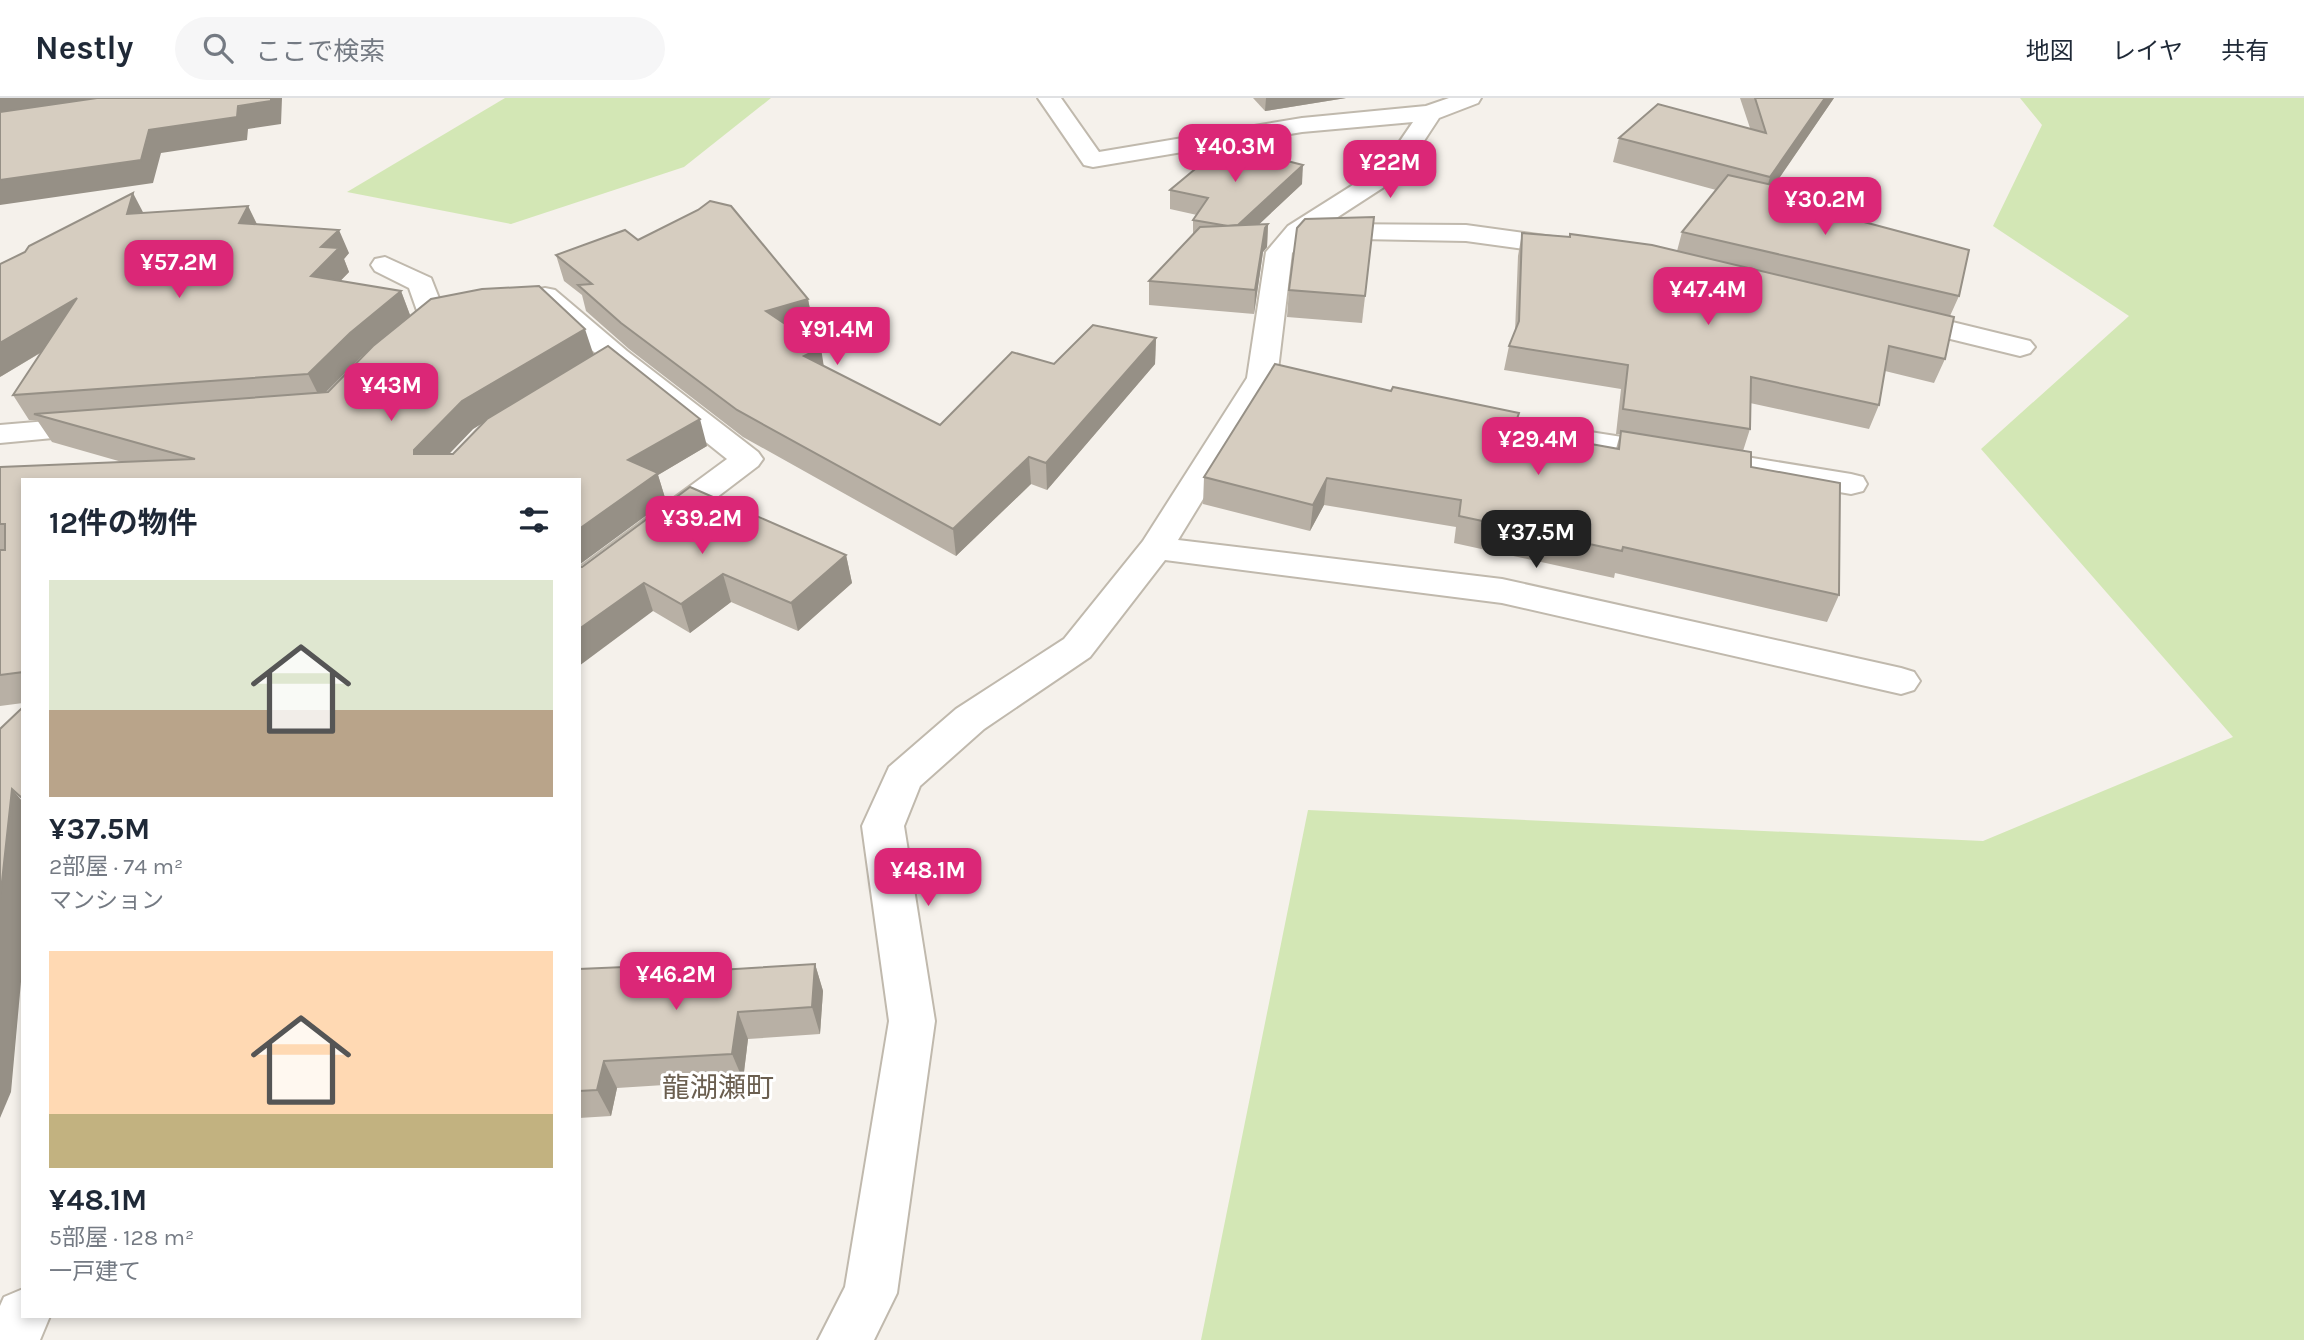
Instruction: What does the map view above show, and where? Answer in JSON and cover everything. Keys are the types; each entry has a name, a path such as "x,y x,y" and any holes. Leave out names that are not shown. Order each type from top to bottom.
{"street":[{"path":"1049,98 1093,160 1302,125 1430,113 1470,98"},
{"path":"845,1340 870,1293 912,1021 883,826 903,778 970,719 1077,648 1156,548 1262,378 1279,252 1297,232 1392,171 1430,113"},
{"path":"1297,232 1466,233 1604,252"},
{"path":"385,265 421,284 421,324 509,302 548,296 606,364 747,459 581,584"},
{"path":"1873,312 2020,347"},
{"path":"1262,378 1295,376"},
{"path":"1436,408 1526,431 1851,484"},
{"path":"0,434 127,424"},
{"path":"1156,548 1502,591 1901,681"},
{"path":"13,1340 22,1318"}],"green space":[{"path":"505,98 771,98 684,167 511,224 347,192"},
{"path":"2020,98 2304,98 2304,1340 1201,1340 1308,810 1983,841 2233,737 1981,449 2129,316 1993,226 2042,125"}],"building":[{"path":"97,98 271,98 271,101 238,106 237,117 149,130 141,160 0,180 0,112"},
{"path":"1755,98 1825,98 1770,177 1619,138 1658,104 1766,133"},
{"path":"1224,145 1303,165 1238,225 1193,220 1208,198 1170,190"},
{"path":"1728,175 1790,189 1782,204 1834,214 1969,250 1959,296 1682,232"},
{"path":"133,193 127,214 248,206 239,223 339,230 321,247 339,248 311,276 401,291 350,333 308,374 13,395 77,298 0,343 0,264 25,252 29,246"},
{"path":"710,201 731,206 808,299 766,311 821,348 804,356 940,425 1012,352 1054,364 1093,325 1156,338 1046,463 1029,457 953,529 737,410 621,323 578,285 592,284 556,255 625,230 638,240 698,210"},
{"path":"1374,217 1365,296 1289,290 1297,228 1305,219"},
{"path":"1268,224 1265,228 1255,290 1149,281 1200,227"},
{"path":"1522,233 1570,237 1570,234 1652,245 1954,317 1945,359 1889,346 1879,405 1751,377 1750,429 1623,409 1628,365 1509,346 1519,321"},
{"path":"539,286 585,329 462,401 414,450 414,454 453,454 487,419 608,346 700,419 628,460 658,473 581,528 581,478 21,478 21,672 0,675 0,550 5,550 5,524 0,524 0,467 195,459 34,414 328,392 373,346 431,299 482,289"},
{"path":"1275,364 1391,391 1393,387 1519,413 1513,430 1619,449 1621,431 1751,452 1751,467 1840,483 1839,595 1623,547 1622,551 1459,516 1461,500 1327,478 1313,505 1204,477"},
{"path":"690,487 846,555 791,603 723,574 681,604 644,583 581,628 582,567"},
{"path":"21,709 21,797 12,789 0,900 0,729"},
{"path":"815,964 812,1007 738,1012 732,1054 604,1061 597,1090 581,1091 581,969 624,967 622,976"}],"district":[{"name":"龍湖瀬町","path":"718,1087"}]}
